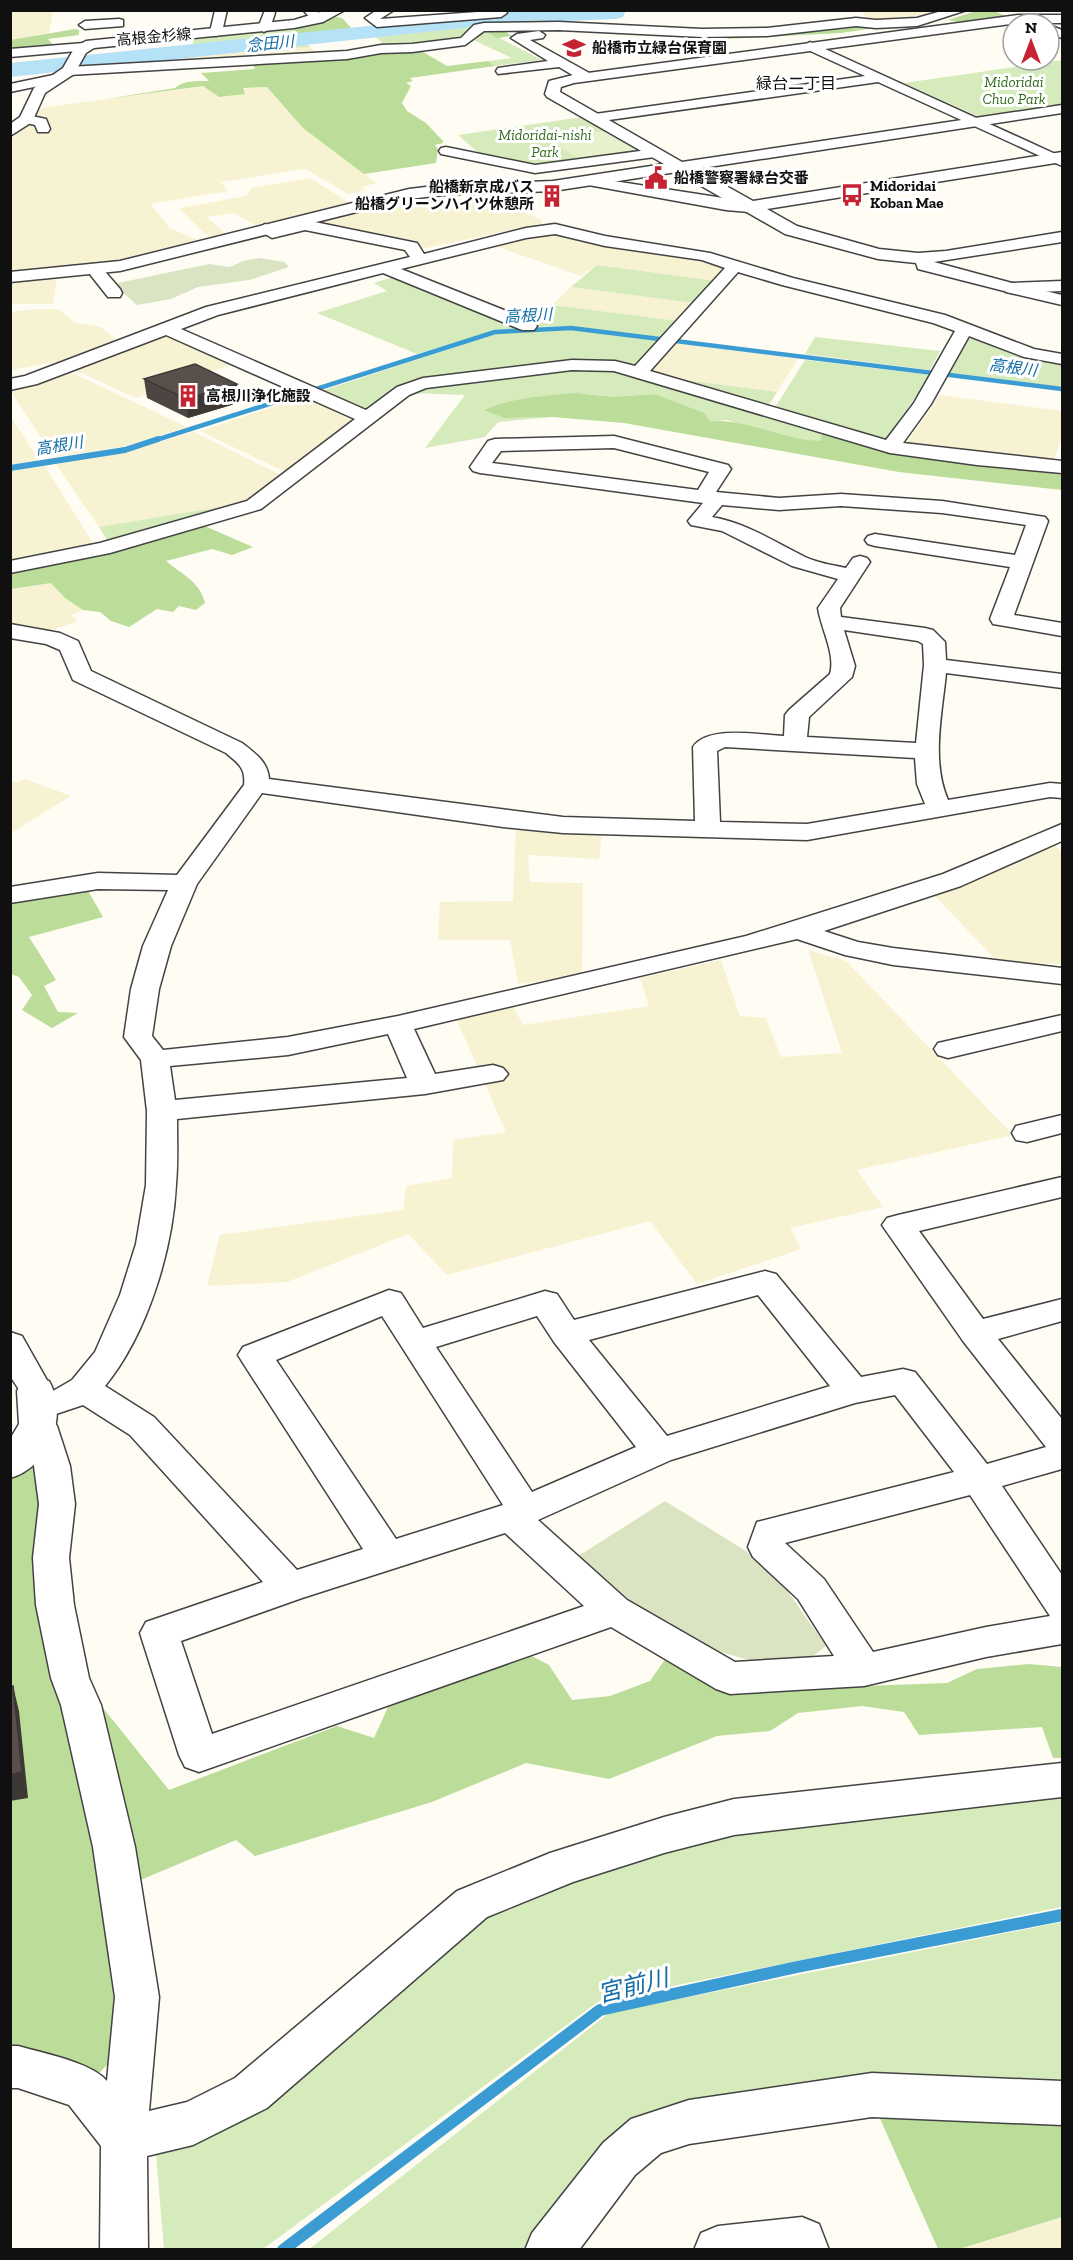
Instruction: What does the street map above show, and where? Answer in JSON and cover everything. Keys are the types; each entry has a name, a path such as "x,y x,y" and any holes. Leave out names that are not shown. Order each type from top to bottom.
{"street":[{"path":"216,32 221,10"},
{"name":"高根金杉線","path":"82,48 122,39 264,28 339,10"},
{"path":"387,10 371,18 377,23 511,12"},
{"path":"10,88 66,73 339,56 381,49 412,48 465,40 481,28 544,20 738,33 856,22 876,24 918,22 962,10"},
{"path":"264,28 269,13"},
{"path":"789,16 796,29"},
{"path":"682,31 685,17"},
{"path":"85,25 119,19 122,39"},
{"path":"1001,21 586,77 558,82 554,84 551,92 790,230 1062,300"},
{"path":"586,77 517,38 570,32 726,40 842,34 860,31 876,24"},
{"path":"810,46 1060,159"},
{"path":"10,132 27,119 39,92 66,73 82,48"},
{"path":"10,53 82,48"},
{"path":"503,71 561,63"},
{"path":"595,118 879,78"},
{"path":"10,277 95,270 129,264 409,194 540,187 588,181 1062,109"},
{"path":"27,119 41,122 43,129"},
{"path":"445,155 535,169 655,153"},
{"path":"588,181 749,207 1060,159"},
{"path":"462,173 483,180 486,189"},
{"path":"265,229 272,233 305,225 411,246 419,259"},
{"path":"10,385 82,361 212,311 526,233 555,229 605,242 704,256 734,267 939,319 1030,353 1062,359"},
{"path":"896,257 936,257 1062,237"},
{"path":"639,372 734,267"},
{"path":"384,268 528,326"},
{"path":"95,270 114,292"},
{"path":"1011,288 1062,286"},
{"path":"165,328 368,418"},
{"path":"890,447 922,404 966,328"},
{"path":"10,567 103,549 254,505 403,391 440,380 596,364 639,372 890,447 977,459 1062,467"},
{"path":"851,575 799,562 728,526 698,521 710,498 721,468 614,442 495,445 480,467 710,498 779,504 841,500 942,507 1038,521 1001,619 1062,629"},
{"path":"795,744 797,715 841,677 844,666 831,624 829,608 899,504"},
{"path":"874,540 1022,562"},
{"path":"831,624 848,623 925,634 934,642 935,665 927,751 928,784 940,810"},
{"path":"10,630 52,638 70,646 81,675 234,748 254,764 258,775 256,785 184,883 157,946 145,989 138,1036 155,1059 162,1111 161,1185 152,1244 136,1295 110,1357 84,1389 64,1400 38,1408"},
{"path":"935,665 1062,681"},
{"path":"708,830 705,747 722,740 927,751"},
{"path":"256,785 503,819 563,825 807,832 1050,790 1062,791"},
{"path":"155,1059 288,1046 398,1024 751,943 799,930 951,880 1062,832"},
{"path":"10,895 98,881 184,883"},
{"path":"799,930 839,946 863,951 1051,975 1062,1006"},
{"path":"948,1049 1062,1023"},
{"path":"398,1024 425,1085"},
{"path":"162,1111 425,1085 493,1074"},
{"path":"1027,1133 1062,1124"},
{"path":"1062,1186 898,1226 975,1333 1062,1443"},
{"path":"566,1334 765,1281 853,1391"},
{"path":"387,1556 255,1355 389,1301 518,1514 615,1611 730,1678 864,1670 986,1642 1062,1629"},
{"path":"415,1342 545,1302 566,1334 659,1451"},
{"path":"975,1333 1062,1310"},
{"path":"10,1344 38,1408 52,1466 57,1504 51,1558 55,1605 70,1678 81,1706 114,1847 137,1997 124,2139 124,2250"},
{"path":"615,1611 199,1755 159,1633 290,1587 518,1514 659,1451 853,1391 903,1382 979,1479 1062,1605"},
{"path":"84,1389 142,1426 290,1587"},
{"path":"10,1464 31,1444 38,1408"},
{"path":"864,1670 811,1589 766,1547 770,1532 1062,1456"},
{"path":"124,2139 193,2123 251,2093 472,1904 565,1866 664,1835 734,1817 1062,1779"},
{"path":"10,2067 18,2067 84,2088 124,2139"},
{"path":"549,2250 619,2159 647,2135 689,2122 872,2095 1062,2103"},
{"path":"718,2250 802,2241 805,2250"}],"shaded area":[{"path":"11,10 53,11 49,33 11,40"},
{"path":"860,11 961,11 876,24"},
{"path":"310,47 321,56 174,64 165,56 188,51 205,53"},
{"path":"203,86 219,97 245,93 242,89 267,87 303,128 377,183 361,187 366,190 348,194 306,169 220,182 229,191 150,204 170,228 200,241 114,262 11,272 11,136 31,124 39,108"},
{"path":"310,178 350,203 256,226 234,213 207,217 226,234 212,238 179,208 247,196 251,188"},
{"path":"444,196 521,211 542,220 542,224 421,249 414,244 312,225 394,204"},
{"path":"553,232 697,257 724,267 725,270 716,281 597,265 581,276 489,244"},
{"path":"57,279 53,304 11,304 10,281"},
{"path":"571,287 694,303 679,321 552,305"},
{"path":"58,309 76,323 101,327 118,341 82,357 11,370 11,312"},
{"path":"164,335 234,364 136,398 75,370"},
{"path":"676,343 798,359 777,392 662,377 650,372"},
{"path":"70,372 187,427 123,447 54,457 10,390"},
{"path":"309,395 359,418 289,474 200,431"},
{"path":"940,395 1062,411 1062,436 1052,464 905,445"},
{"path":"11,417 39,460 11,465"},
{"path":"194,432 281,475 249,502 99,527 56,464 127,451"},
{"path":"44,465 96,548 11,565 11,471"},
{"path":"51,583 65,598 83,610 71,615 78,621 52,630 11,627 11,589"},
{"path":"25,779 71,796 11,833 11,780 17,783"},
{"path":"516,824 602,831 599,859 528,855 530,882 583,883 582,975 518,984 510,940 438,940 440,902 513,901"},
{"path":"1055,845 1062,852 1062,970 1060,964 1044,963 1045,968 999,963 930,891 965,881"},
{"path":"808,950 846,961 1013,1135 857,1170 883,1207 790,1228 801,1249 697,1284 650,1221 447,1275 408,1234 287,1282 207,1286 220,1235 403,1210 406,1186 452,1178 453,1140 506,1132 456,1018 513,1006 523,1025 649,1006 640,978 721,960 740,1016 766,1018 781,1057 842,1053"},
{"path":"1062,2217 1062,2249 959,2249"}],"green space":[{"path":"979,10 1003,11 997,12 1001,14 1001,18 957,22 948,20"},
{"path":"965,12 941,18 841,33 724,39 569,31 506,32 511,36 497,38 484,30 769,33 879,26"},
{"path":"336,17 342,18 355,32 299,37 292,27"},
{"path":"539,17 543,24 484,27 460,40 387,47 370,32"},
{"path":"292,27 299,37 195,46 188,36"},
{"path":"79,30 79,35 48,39 55,47 11,52 10,40"},
{"path":"484,30 542,60 495,66 488,61 512,58 475,41"},
{"path":"301,39 310,47 205,53 188,51 165,56 160,51"},
{"path":"418,49 447,66 488,61 495,66 410,78 413,81 406,83 411,86 402,103 407,111 426,123 443,141 435,145 438,149 436,163 364,174 303,128 267,87 243,88 245,94 219,97 203,86 106,99 175,88 186,82 209,81 201,73 255,69 250,61"},
{"name":"Midoridai Chuo Park","path":"1061,60 1062,107 984,119 904,83 1001,69 1001,72 1061,72"},
{"name":"Midoridai-nishi Park","path":"583,117 644,150 539,166 482,156 458,135"},
{"path":"605,131 639,149 578,158 547,139"},
{"path":"259,258 284,262 289,267 249,280 198,287 171,299 137,305 113,284 209,264 230,267 243,261"},
{"path":"597,265 716,281 694,303 571,287"},
{"path":"396,276 525,328 492,331 417,354 317,313 387,291 374,283"},
{"path":"552,305 679,321 664,338 569,326 535,327"},
{"path":"571,329 661,341 636,369 613,363 441,377 367,414 318,392 496,334"},
{"path":"815,337 940,351 930,370 805,354"},
{"path":"977,338 1027,354 1062,362 1062,387 947,373 966,339"},
{"path":"805,360 931,375 884,441 774,409"},
{"path":"573,368 613,368 822,430 822,441 802,441 727,420 709,421 654,394 613,397 577,393 505,418 552,417 498,422 485,437 425,448 465,395 410,393 429,385"},
{"path":"662,377 777,392 767,408"},
{"path":"577,393 613,397 654,394 704,413 710,421 738,423 807,440 821,441 822,430 984,463 1062,470 1062,490 899,472 624,423 552,417 505,418 484,410 518,400"},
{"path":"249,502 109,543 99,527"},
{"path":"200,524 253,547 232,555 212,549 166,561 194,583 203,595 205,603 196,610 179,606 173,612 157,609 129,627 111,621 100,612 83,610 65,598 51,583 11,589 11,571"},
{"path":"86,887 103,917 29,937 56,980 44,986 58,1012 78,1013 52,1028 22,1010 32,995 19,977 11,974 11,899"},
{"path":"32,1465 43,1471 62,1679 121,2000 111,2061 97,2075 11,2061 10,1480"},
{"path":"665,1501 746,1551 786,1589 826,1646 812,1657 749,1660 710,1649 620,1598 572,1560"},
{"path":"520,1650 549,1665 572,1700 610,1696 650,1681 668,1655 742,1695 808,1688 947,1683 977,1669 1029,1664 1062,1667 1062,1758 1053,1758 1042,1727 919,1735 904,1712 862,1706 798,1713 770,1731 717,1736 609,1779 526,1763 432,1802 255,1856 236,1840 138,1881 95,1698 169,1790 337,1726 374,1738 388,1707"},
{"path":"1062,1788 1062,1907 599,2001 263,2249 164,2249 155,2142 477,1914 668,1844"},
{"path":"1062,1922 1062,2088 877,2087 690,2111 528,2249 308,2250 609,2013"},
{"path":"874,2105 1062,2114 1062,2217 959,2249 938,2249"}],"building":[{"path":"195,364 237,384 186,399 144,379"},
{"path":"10,1686 13,1686 22,1772 10,1775"}],"waterway":[{"name":"念田川","path":"544,16 616,13 616,10"},
{"name":"念田川","path":"10,70 530,16"},
{"name":"高根川","path":"153,441 495,332 571,328 1062,389"},
{"name":"高根川","path":"10,468 125,450 158,439"},
{"name":"宮前川","path":"283,2250 600,2010 797,1967 1062,1915"}],"place":[{"name":"船橋市立緑台保育園","path":"574,48"},
{"name":"船橋警察署緑台交番","path":"656,178"},
{"name":"Midoridai Koban Mae","path":"852,195"},
{"name":"船橋新京成バス 船橋グリーンハイツ休憩所","path":"552,196"},
{"name":"高根川浄化施設","path":"188,396"}],"district":[{"name":"緑台二丁目","path":"796,83"}]}
